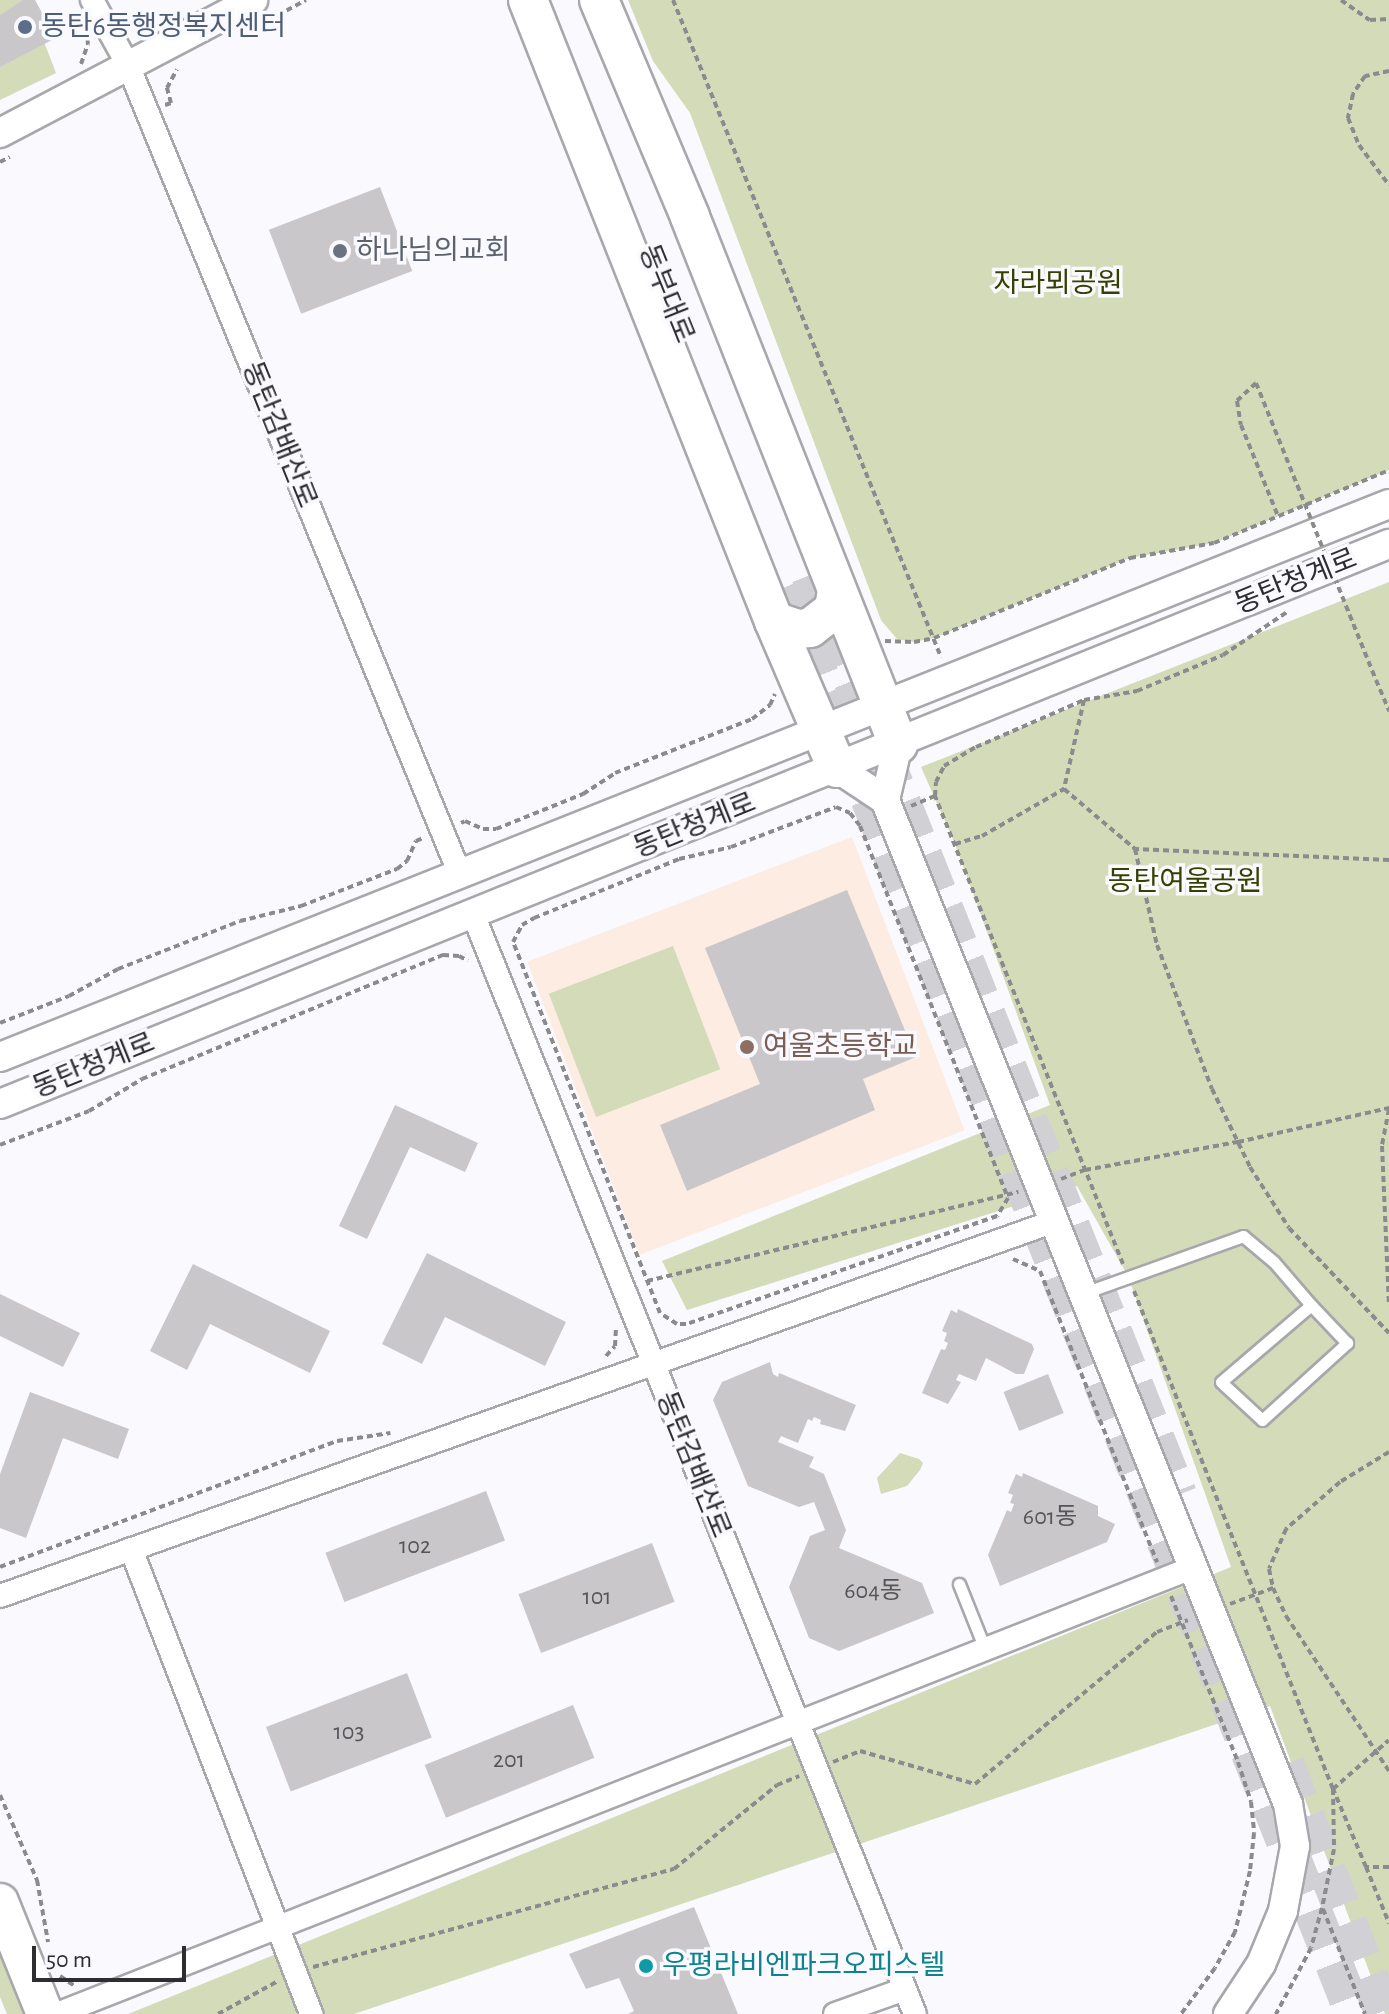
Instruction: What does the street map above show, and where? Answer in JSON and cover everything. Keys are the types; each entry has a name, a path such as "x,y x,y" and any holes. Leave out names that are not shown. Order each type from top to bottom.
{"highway":[{"path":"528,0 802,594 882,703 898,744"},
{"name":"동부대로","path":"547,0 802,594"},
{"name":"동부대로","path":"583,0 802,594"},
{"path":"599,0 678,188 802,594 821,727 837,768"}],"main road":[{"path":"0,1902 45,2014"}],"street":[{"name":"동탄감배산로","path":"92,0 128,65 459,872"},
{"path":"0,133 128,65 260,10"},
{"name":"동탄청계로","path":"0,1057 821,727 1388,504"},
{"name":"동탄청계로","path":"0,1104 1389,544"},
{"path":"885,800 898,744"},
{"path":"837,768 885,800 1288,1804 1295,1846 1283,1911 1261,1964 1228,2014"},
{"name":"동탄감배산로","path":"473,914 915,2014"},
{"path":"0,1596 1055,1221"},
{"path":"131,1549 311,2014"},
{"path":"57,2014 1194,1567"},
{"path":"835,2014 905,1989"}],"lane":[{"path":"1083,1293 1243,1236 1274,1262 1347,1343 1262,1420 1221,1382 1311,1305"},
{"path":"959,1584 985,1649"}],"path":[{"path":"260,10 306,0"},
{"path":"673,0 934,638"},
{"path":"1341,0 1370,20 1389,19"},
{"path":"123,13 136,24 154,23"},
{"path":"79,61 88,44 86,32"},
{"path":"171,103 167,88 172,73 189,62"},
{"path":"1389,71 1365,76 1353,94 1348,118 1359,145 1389,185"},
{"path":"1278,516 1241,425 1237,401 1256,383 1389,711"},
{"path":"887,640 914,642 934,638 1130,558 1214,543 1389,470"},
{"path":"1332,594 1346,588"},
{"path":"1289,611 1223,655 1137,691 1084,700 976,747 944,766 936,782 935,796 1389,1923"},
{"path":"465,821 483,829 496,829 583,794 615,773 760,715 779,687"},
{"path":"955,844 982,836 1064,789 1084,700"},
{"path":"1064,789 1135,849 1157,945 1212,1089 1250,1167 1289,1228 1389,1333"},
{"path":"836,807 850,813 860,826 1008,1194 997,1216 686,1324 668,1321 660,1313 513,942 517,934 527,922 679,859 731,847 820,810 836,807"},
{"path":"0,1023 69,996 118,969 240,921 301,906 397,869 407,861 416,841"},
{"path":"1135,849 1389,860"},
{"path":"0,1145 89,1111 142,1079 443,955 467,960 473,974"},
{"path":"1389,1109 1382,1146 1389,1306"},
{"path":"1013,1259 1040,1271 1238,1762 1251,1802 1254,1833 1250,1871 1235,1932 1215,1968 1181,2014"},
{"path":"595,1360 609,1355 615,1346 615,1329"},
{"path":"0,1567 337,1441 402,1428"},
{"path":"1389,1452 1340,1482 1286,1529 1269,1569 1273,1588 1286,1616 1389,1771"},
{"path":"218,2014 263,1987 331,1960 674,1869 777,1785 860,1751 975,1784 1157,1632 1273,1588"},
{"path":"1276,2014 1311,1948 1322,1908 1334,1849 1333,1789 1389,1740"},
{"path":"0,1795 8,1806 37,1880 48,1945"},
{"path":"1366,1867 1389,1867"},
{"path":"1322,1908 1365,2014"},
{"path":"56,1966 60,1976 74,1982"}],"shaded area":[{"name":"여울초등학교","path":"852,837 965,1130 640,1255 527,962"}],"green space":[{"path":"0,0 28,0 56,73 0,100"},
{"name":"자라뫼공원","path":"628,0 1389,0 1389,470 1214,543 1130,558 934,638 914,642 897,639 881,620 690,113 653,61"},
{"name":"동탄여울공원","path":"1389,582 1389,2014 1385,2014 1270,1706 354,2014 128,2014 1231,1567 1128,1276 1077,1186 687,1310 662,1261 1050,1105 955,844 921,767"},
{"path":"673,946 720,1069 596,1117 549,994"},
{"path":"900,1453 919,1459 923,1463 920,1470 907,1486 881,1494 877,1478"},
{"path":"0,1933 33,2014 7,2014 0,1997"}],"building":[{"name":"동탄6동행정복지센터","path":"23,0 35,0 56,38 0,67 0,15"},
{"name":"하나님의교회","path":"380,187 412,271 301,314 269,230"},
{"path":"847,890 916,1057 863,1079 875,1110 687,1191 660,1125 760,1084 705,948"},
{"path":"395,1105 478,1143 465,1172 410,1147 367,1239 339,1226"},
{"path":"427,1253 566,1322 545,1366 445,1317 422,1364 382,1344"},
{"path":"193,1264 330,1331 310,1373 210,1324 187,1370 150,1351"},
{"path":"0,1294 80,1333 63,1367 0,1336"},
{"path":"958,1309 1032,1344 1034,1349 1024,1374 1016,1374 986,1358 976,1381 959,1374 956,1380 961,1382 948,1404 922,1393 941,1349 945,1350 948,1343 944,1341 947,1333 942,1331 951,1310 957,1313"},
{"path":"770,1362 773,1374 778,1377 779,1373 856,1405 845,1431 820,1424 821,1420 814,1417 812,1421 808,1419 798,1443 781,1436 778,1442 814,1457 809,1467 824,1474 846,1530 839,1548 922,1583 934,1613 839,1651 809,1638 789,1587 810,1536 825,1530 814,1502 799,1507 748,1486 713,1400 722,1382"},
{"path":"1048,1374 1064,1413 1019,1431 1003,1392"},
{"path":"30,1392 129,1429 118,1459 63,1438 26,1538 0,1528 0,1474"},
{"path":"1023,1473 1098,1506 1098,1516 1115,1524 1107,1542 1000,1586 988,1555 1007,1510 1011,1512 1014,1504 1010,1503 1013,1495 1008,1493 1016,1474 1022,1477"},
{"path":"486,1491 505,1540 344,1602 325,1553"},
{"path":"652,1543 675,1602 541,1653 518,1594"},
{"path":"407,1673 432,1737 291,1792 266,1727"},
{"path":"573,1705 594,1758 446,1818 425,1765"},
{"name":"우평라비엔파크오피스텔","path":"694,1907 738,2014 628,2014 634,2011 619,1978 586,1989 569,1954"}],"tunnel":[{"path":"810,575 860,700"},
{"path":"785,587 1354,2014"},
{"path":"881,750 1178,1495"},
{"path":"1285,1764 1384,2014"}],"place":[{"name":"동탄6동행정복지센터","path":"25,27"},
{"name":"하나님의교회","path":"340,251"},
{"name":"여울초등학교","path":"747,1047"},
{"name":"우평라비엔파크오피스텔","path":"646,1966"}]}
